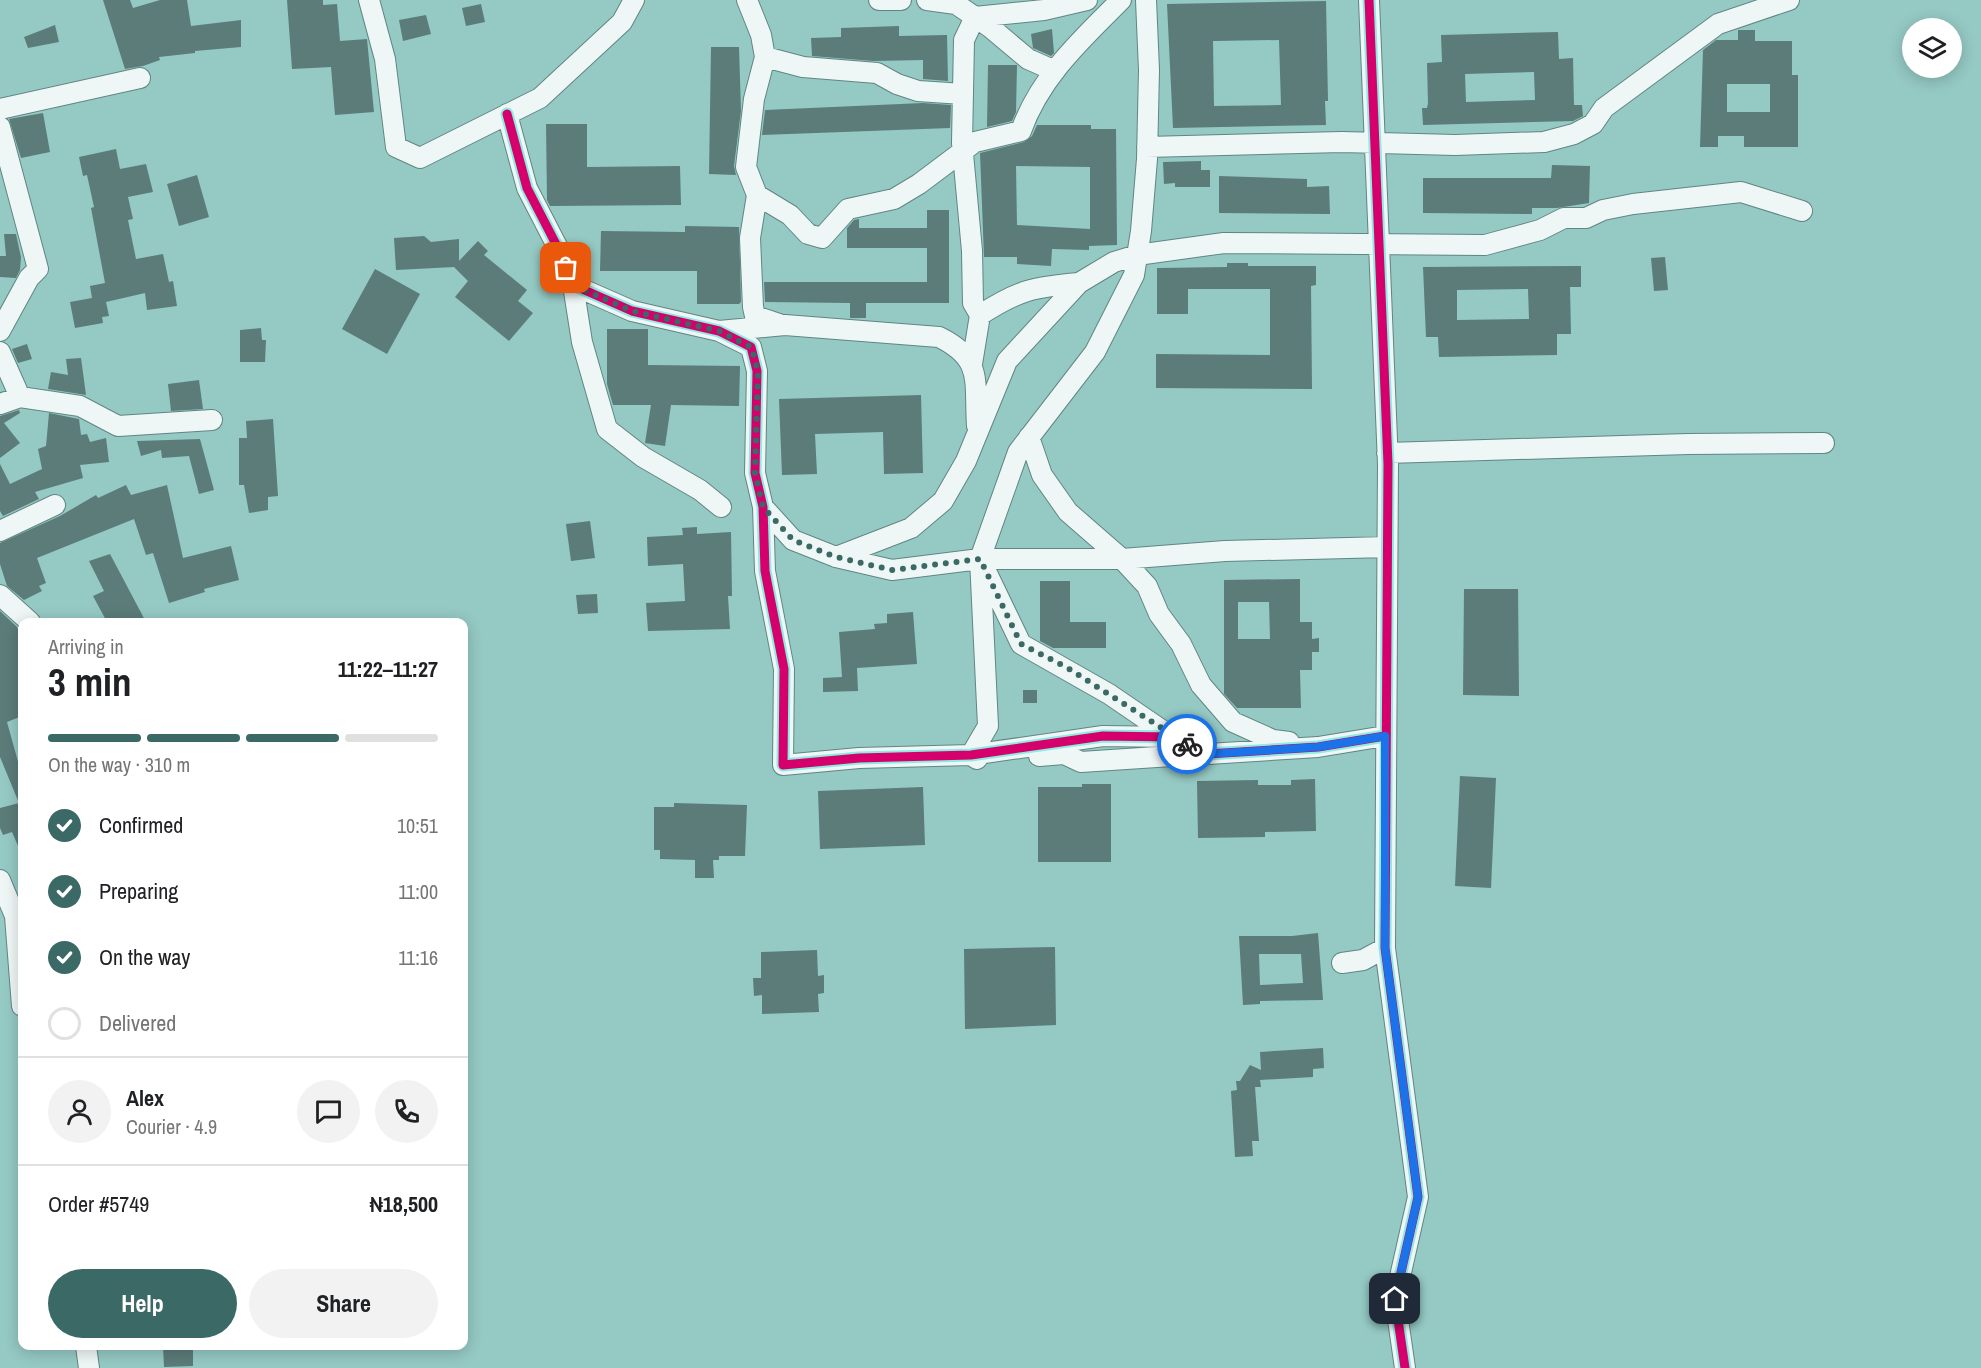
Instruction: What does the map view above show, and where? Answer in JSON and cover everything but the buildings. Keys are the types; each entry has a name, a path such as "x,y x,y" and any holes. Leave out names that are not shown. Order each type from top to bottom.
{"street":[{"path":"369,0 385,59 396,147 420,158 540,98 622,22 634,0"},
{"path":"747,0 761,35 765,57 754,99 746,167 758,195 790,216 808,234 822,238 848,209 894,199 919,184 975,142 1021,131 1041,88 1080,40 1121,0"},
{"path":"879,0 901,0"},
{"path":"927,0 956,4 1028,59 1055,71"},
{"path":"975,17 1044,10 1087,0"},
{"path":"971,755 988,726 980,559 1018,452 1095,352 1134,275 1147,147 1149,70 1146,0"},
{"path":"1369,0 1388,453 1385,948 1418,1197 1395,1299 1405,1368"},
{"path":"1147,147 1455,145 1544,142 1574,134 1593,124 1604,108 1718,24 1789,0"},
{"path":"975,17 964,40 963,94 973,303 980,315 972,364 978,432"},
{"path":"765,57 803,68 877,73 897,84 918,91 963,94"},
{"path":"0,109 140,78"},
{"path":"507,114 526,188 559,250 573,285 585,352 608,429 643,458 700,490 721,507"},
{"path":"0,127 38,269 29,278 0,331"},
{"path":"836,557 910,528 943,501 966,461 1007,361 1079,283 1114,262 1137,255 1224,243 1485,246 1540,231 1564,218 1586,218 1603,210 1634,204 1741,192 1802,211"},
{"path":"758,195 750,238 750,283 755,316 785,326"},
{"path":"980,315 1006,298 1035,287 1079,283"},
{"path":"573,285 632,311 719,331 751,347 758,371 755,473 763,507 765,571 784,669 783,765 859,758 971,755 1010,751 1067,739 1103,736 1172,737"},
{"path":"719,331 785,326 939,337 960,347 972,364"},
{"path":"0,352 20,397"},
{"path":"0,404 20,397 80,406 118,426 212,420"},
{"path":"1029,437 1042,475 1068,512 1092,536 1122,559 1147,586 1159,614 1181,644 1200,685 1233,722 1273,740 1318,747"},
{"path":"1388,453 1688,444 1824,443"},
{"path":"0,531 55,505"},
{"path":"763,507 793,540 836,557 892,570 980,559 1122,559 1225,551 1387,547"},
{"path":"980,559 1021,644 1101,688 1172,737 1208,754"},
{"path":"0,595 26,618"},
{"path":"971,755 980,761 1064,754 1081,762 1167,754 1208,754 1318,747 1385,736"},
{"path":"0,880 15,916 18,955"},
{"path":"1342,963 1363,960 1385,948"},
{"path":"87,1350 89,1368"}],"cycle path":[{"path":"1369,0 1388,464 1385,948 1418,1197 1395,1299 1405,1368"},
{"path":"507,114 527,188 559,250 573,285 632,311 719,331 751,347 757,371 755,473 763,507 765,571 784,669 783,765 859,758 971,755 1103,736 1172,737 1208,754 1318,747 1385,736"}],"way so far":[{"path":"566,268 573,285 632,311 719,331 751,347 758,371 758,433 755,473 763,507 793,540 836,557 892,570 980,559 1003,611 1021,644 1066,667 1143,715 1172,737 1187,744"}],"route":[{"path":"1187,744 1208,754 1318,747 1385,736 1385,948 1407,1099 1418,1197 1395,1299"}]}
